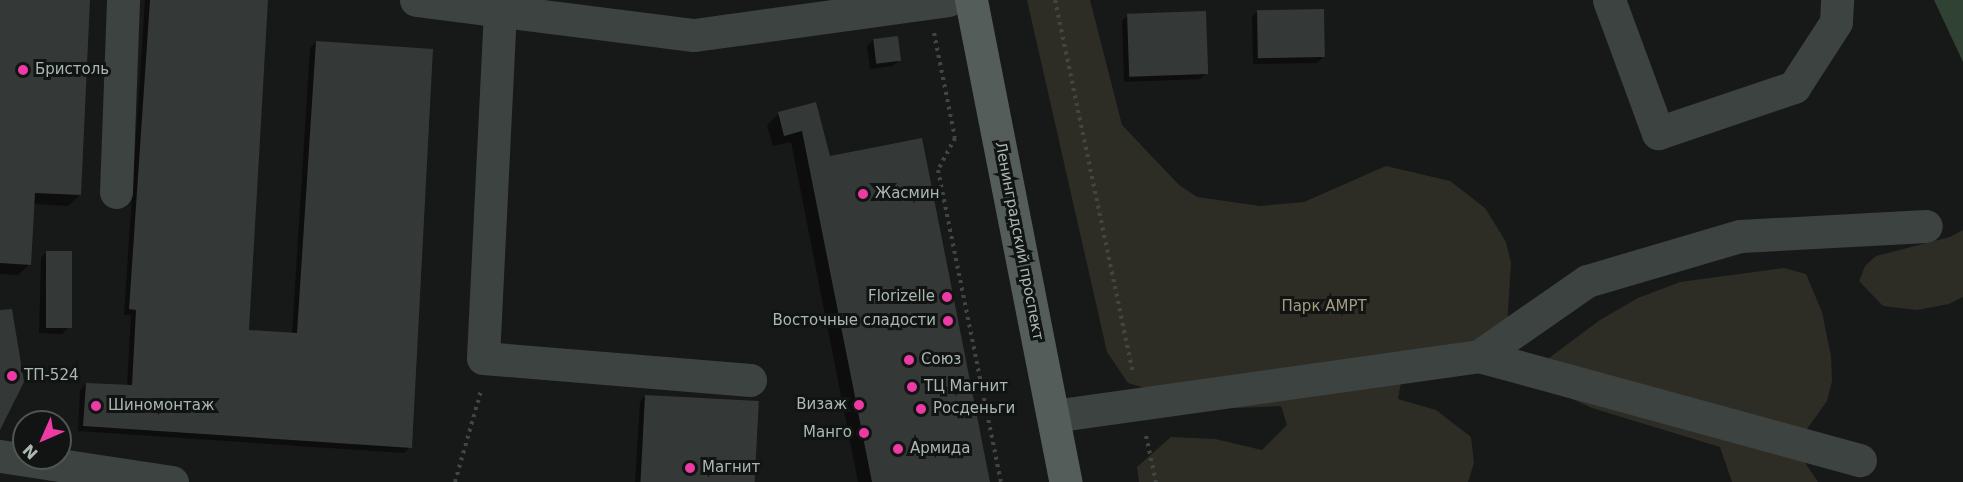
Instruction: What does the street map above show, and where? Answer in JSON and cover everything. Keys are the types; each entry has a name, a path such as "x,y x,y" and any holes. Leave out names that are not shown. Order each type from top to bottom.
{"main road":[{"name":"Ленинградский проспект","path":"971,0 1066,482"}],"street":[{"path":"116,192 123,0"},
{"path":"416,0 694,35 791,11 938,2"},
{"path":"1609,0 1658,133 1794,87 1836,22 1837,0"},
{"path":"500,10 483,358 750,380"},
{"path":"1479,356 1587,281 1664,258 1740,236 1926,226"},
{"path":"1053,416 1479,356 1860,460"},
{"path":"0,456 171,482"}],"path":[{"path":"1055,0 1156,482"},
{"path":"938,2 955,138 938,170 1001,482"},
{"path":"455,482 480,402 483,358"}],"green space":[{"name":"Парк АМРТ","path":"1027,0 1090,0 1122,125 1179,185 1197,197 1260,206 1304,202 1386,166 1450,181 1485,208 1506,242 1511,263 1507,327 1401,382 1398,399 1436,410 1471,437 1474,463 1468,482 1139,482 1137,467 1171,437 1215,439 1262,450 1287,425 1281,406 1236,408 1172,396 1128,383 1107,352"},
{"path":"1963,230 1963,297 1949,304 1917,310 1883,306 1859,281 1865,266 1876,256 1950,237"},
{"path":"1784,268 1806,274 1822,312 1831,356 1832,381 1827,401 1802,436 1802,458 1818,482 1732,482 1720,447 1592,408 1552,390 1549,358 1600,320 1638,298 1680,282"}],"shaded area":[{"path":"1934,0 1963,0 1963,62"}],"building":[{"path":"0,0 90,0 81,195 35,193 31,265 0,263"},
{"path":"150,0 268,0 249,330 297,333 316,41 433,49 412,448 83,426 86,383 132,385 136,310 129,309"},
{"path":"1324,9 1325,57 1258,58 1257,10"},
{"path":"1206,11 1208,74 1129,77 1127,14"},
{"path":"898,36 901,61 876,64 873,39"},
{"name":"ТЦ Магнит","path":"816,102 830,156 922,138 990,482 872,482 802,131 784,136 778,112"},
{"path":"46,251 72,251 72,328 46,328"},
{"path":"12,309 24,382 0,430 0,310"},
{"path":"645,395 759,401 755,482 640,482"}],"place":[{"name":"Бристоль","path":"23,70"},
{"name":"Жасмин","path":"863,194"},
{"name":"Florizelle","path":"947,297"},
{"name":"Восточные сладости","path":"948,321"},
{"name":"Союз","path":"909,360"},
{"name":"ТП-524","path":"12,376"},
{"name":"ТЦ Магнит","path":"912,387"},
{"name":"Визаж","path":"859,405"},
{"name":"Шиномонтаж","path":"96,406"},
{"name":"Росденьги","path":"921,409"},
{"name":"Манго","path":"864,433"},
{"name":"Армида","path":"898,449"},
{"name":"Магнит","path":"690,468"}]}
